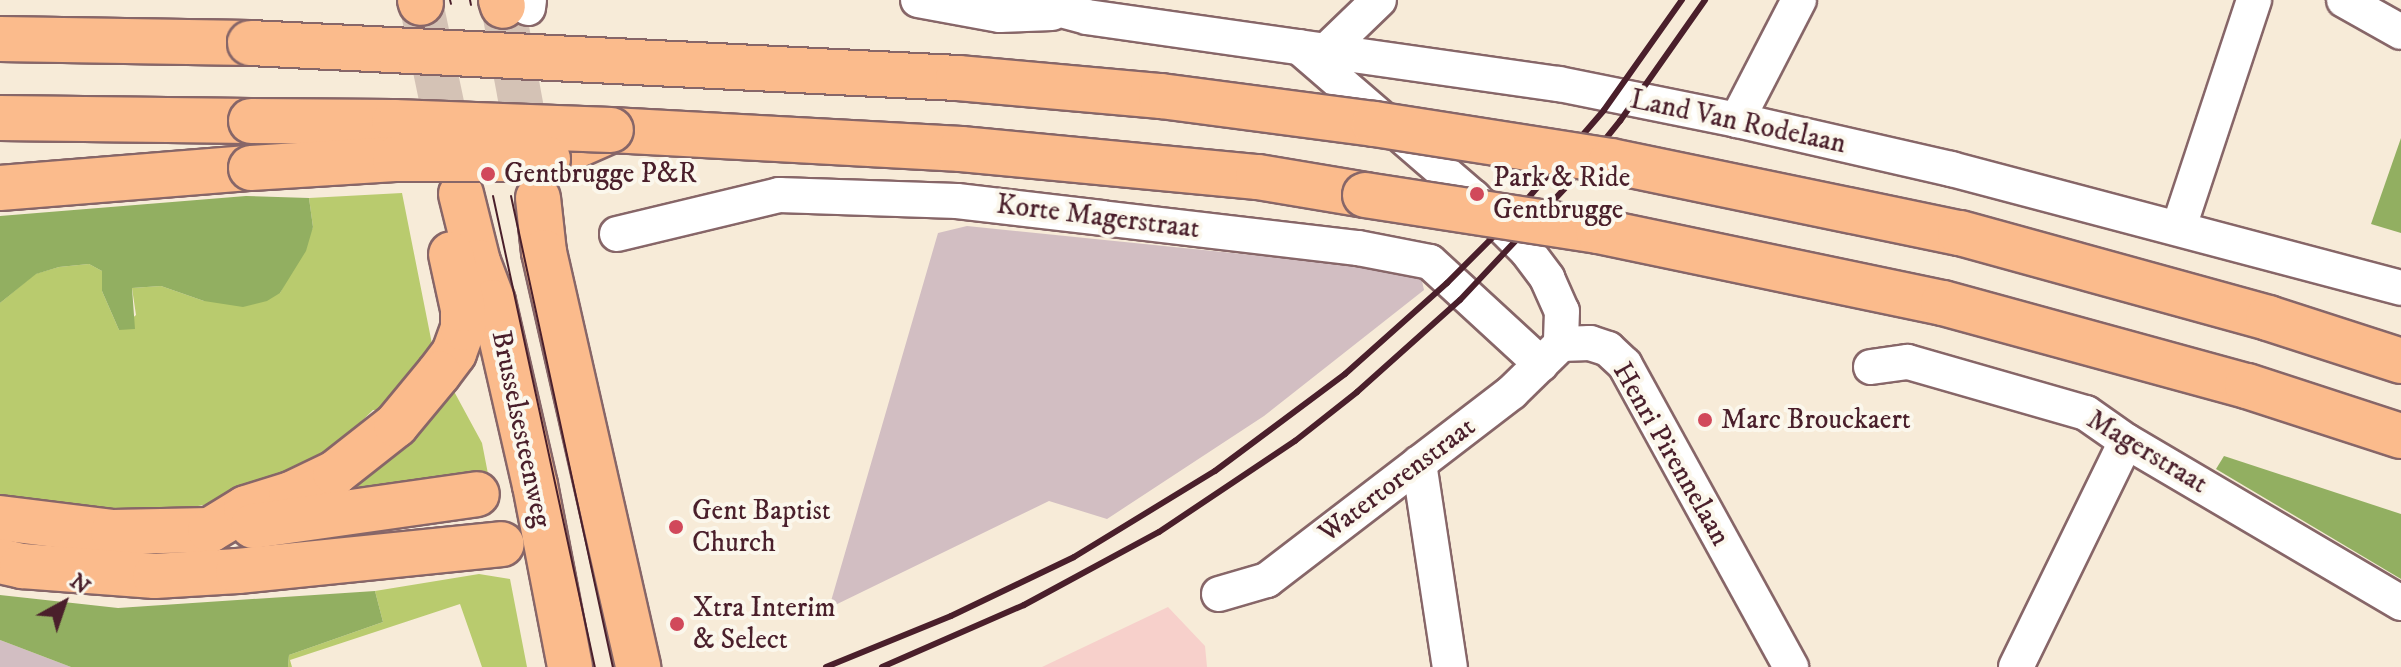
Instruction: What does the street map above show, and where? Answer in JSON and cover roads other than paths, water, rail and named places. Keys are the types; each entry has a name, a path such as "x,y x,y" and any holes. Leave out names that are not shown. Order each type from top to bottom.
{"main road":[{"path":"0,39 250,43 958,78 1161,96 1374,124 1611,161 1960,233 2268,318 2401,361"},
{"path":"0,118 394,122 611,130 961,149 1258,177 1598,231 1943,303 2247,386 2401,436"},
{"path":"0,188 395,159 548,159 611,130"},
{"name":"Brusselsesteenweg","path":"210,530 246,508 291,494 335,473 396,425 454,353 463,328 463,309 447,238 461,194 478,262 493,302 535,485 570,667"},
{"path":"538,198 544,252 638,667"},
{"path":"0,518 113,532 210,530 285,523 595,478"},
{"path":"0,561 22,566 155,576 238,571 502,544 545,536 580,515 595,478"}],"street":[{"name":"Land Van Rodelaan","path":"918,0 1000,15 1084,10"},
{"name":"Land Van Rodelaan","path":"1024,0 1313,48 1559,84 1737,120 2179,227 2401,288"},
{"path":"1379,0 1313,48 1527,251 1547,278 1562,311 1551,354"},
{"path":"1737,120 1799,0"},
{"path":"2179,227 2254,0"},
{"path":"2344,0 2401,32"},
{"name":"Korte Magerstraat","path":"617,234 779,195 957,201 1358,248 1430,262 1551,354"},
{"name":"Henri Pirennelaan","path":"1551,354 1590,343 1608,349 1625,365 1791,667"},
{"name":"Watertorenstraat","path":"1219,594 1267,580 1512,392 1551,354"},
{"name":"Magerstraat","path":"1871,367 1908,362 2064,404 2086,413 2126,441 2401,603"},
{"path":"2016,667 2126,441"},
{"path":"1419,463 1450,667"}],"tunnel":[{"path":"421,3 454,161"},
{"path":"503,6 532,164"}],"tram line":[{"path":"450,0 451,4"},
{"path":"470,0 471,5"},
{"path":"493,196 595,667"},
{"path":"511,196 613,667"}],"railway":[{"path":"826,667 951,616 1074,557 1215,471 1345,374 1447,283 1504,226 1604,110 1682,0"},
{"path":"882,667 1024,605 1159,532 1295,441 1357,392 1460,300 1570,183 1620,121 1705,0"}],"place":[{"name":"Gentbrugge P&R","path":"488,174"},
{"name":"Park & Ride Gentbrugge","path":"1477,194"},
{"name":"Marc Brouckaert","path":"1705,420"},
{"name":"Gent Baptist Church","path":"676,527"},
{"name":"Xtra Interim & Select","path":"677,624"}]}
